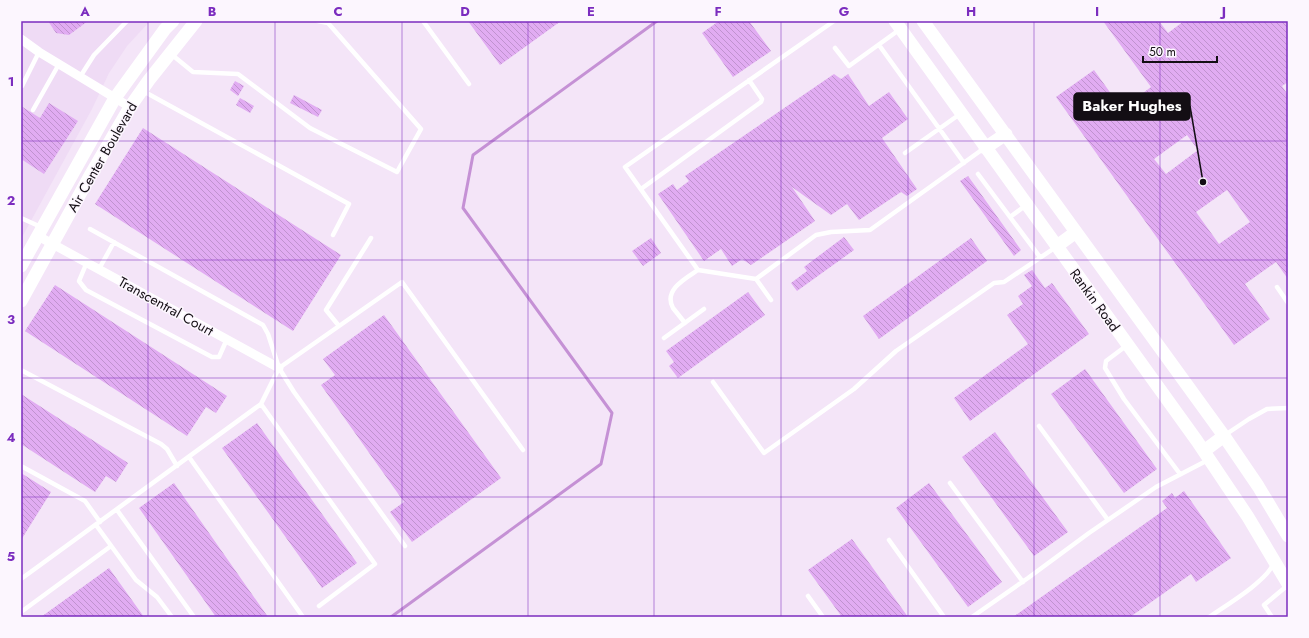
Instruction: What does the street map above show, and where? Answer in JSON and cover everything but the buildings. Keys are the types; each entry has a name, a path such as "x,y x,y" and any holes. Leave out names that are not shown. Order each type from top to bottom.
{"main road":[{"name":"Air Center Boulevard","path":"21,266 115,98 165,29 173,21"},
{"name":"Air Center Boulevard","path":"21,301 130,107 141,90 196,21"},
{"name":"Rankin Road","path":"923,21 1224,436 1258,486 1288,536"},
{"name":"Rankin Road","path":"897,25 1206,455 1281,565 1288,584"},
{"path":"985,148 1006,134"},
{"path":"1057,246 1076,232"},
{"path":"1206,455 1224,436"}],"street":[{"path":"21,39 39,52 130,107"},
{"name":"Transcentral Court","path":"40,232 52,244 279,368"}],"lane":[{"path":"80,77 94,55 127,21"},
{"path":"170,53 193,72 238,74 310,128 397,172 421,130 328,23 318,21"},
{"path":"423,21 469,84"},
{"path":"698,270 625,167 834,21"},
{"path":"836,48 849,66 879,45 897,25"},
{"path":"879,45 964,162"},
{"path":"21,87 39,52"},
{"path":"33,110 59,64"},
{"path":"641,189 761,102 762,99 749,80"},
{"path":"141,90 349,204 333,234"},
{"path":"905,154 960,114"},
{"path":"685,323 673,307 670,299 678,284 698,270 756,279 816,235 831,232 870,230 985,148"},
{"path":"978,174 1040,257"},
{"path":"1010,217 1026,205"},
{"path":"21,218 40,232"},
{"path":"90,229 263,325 268,334 279,368 294,392 405,546"},
{"path":"339,326 326,310 372,238"},
{"path":"99,269 114,242"},
{"path":"713,382 764,453 854,389 896,351 994,283 1004,282 1057,246"},
{"path":"87,262 79,281 86,290 212,358 219,357 227,339"},
{"path":"756,279 771,300"},
{"path":"21,579 261,404 279,368 402,282 523,450"},
{"path":"1277,287 1288,303"},
{"path":"664,338 704,309"},
{"path":"1128,345 1106,362 1105,368 1124,399 1180,474"},
{"path":"21,370 161,444 167,450 177,466"},
{"path":"261,404 375,564 320,606"},
{"path":"1224,436 1266,409 1288,408"},
{"path":"1039,426 1108,520"},
{"path":"972,617 1108,520 1156,487 1180,474 1206,455"},
{"path":"189,457 303,617"},
{"path":"21,466 84,501 112,546 136,580 157,597 172,617"},
{"path":"950,483 1023,582"},
{"path":"116,510 194,617"},
{"path":"889,540 944,617"},
{"path":"21,612 112,546"},
{"path":"1209,617 1263,578 1272,568 1281,565"},
{"path":"1272,617 1264,605 1288,584"},
{"path":"808,596 823,617"}],"shaded area":[{"path":"21,21 150,21 127,46 109,73 92,109 21,239"}],"waterway":[{"path":"391,617 601,464 612,413 463,208 473,155 657,21"}],"place":[{"name":"Baker Hughes","path":"1203,182"}]}
